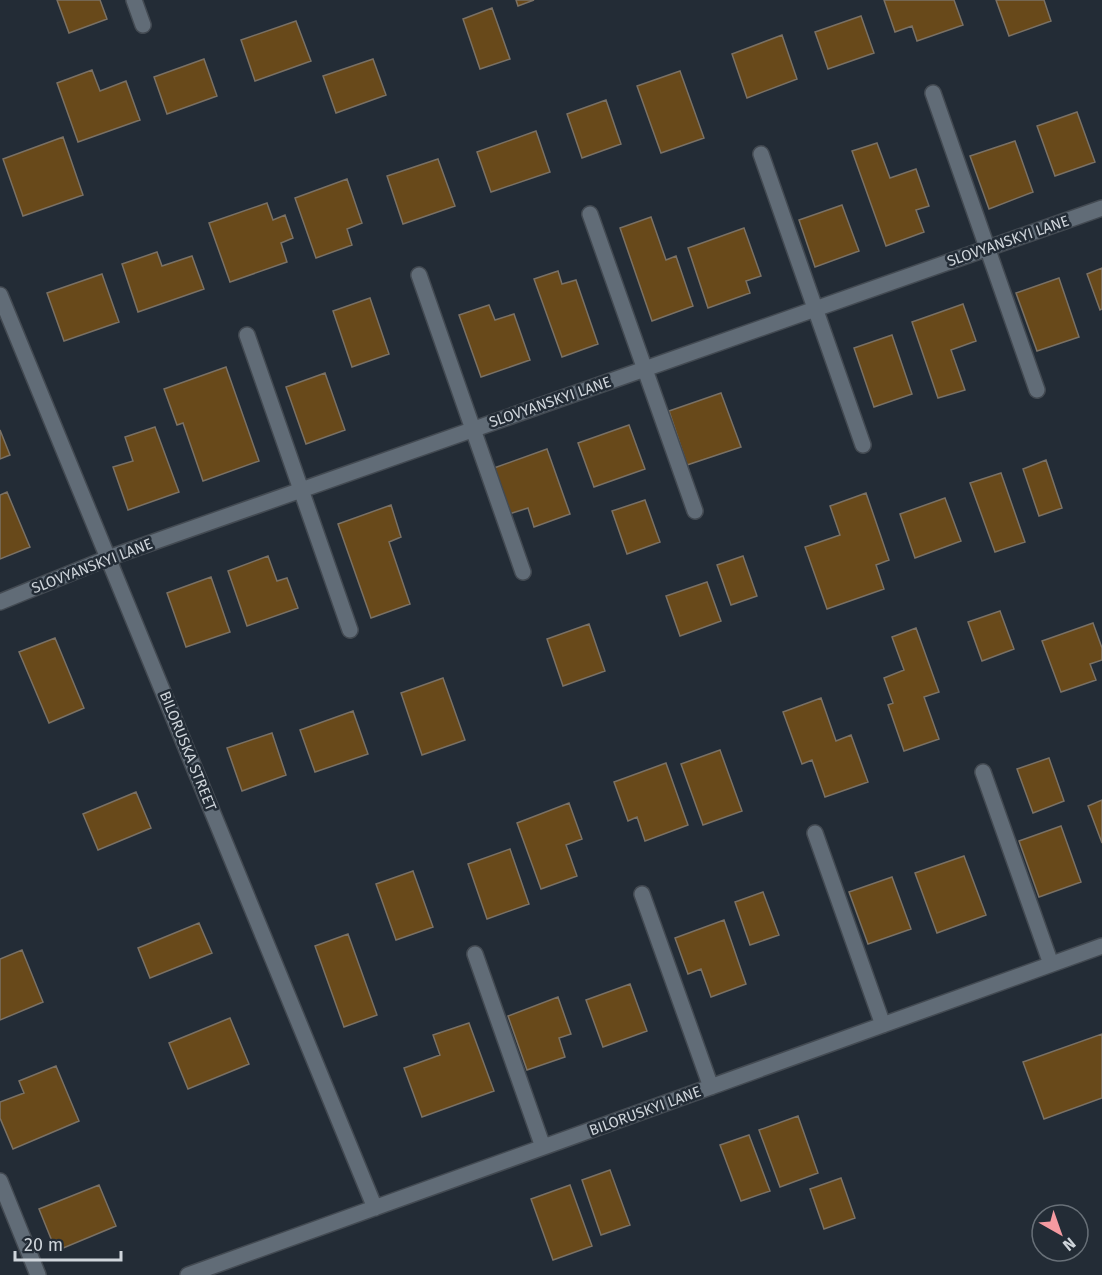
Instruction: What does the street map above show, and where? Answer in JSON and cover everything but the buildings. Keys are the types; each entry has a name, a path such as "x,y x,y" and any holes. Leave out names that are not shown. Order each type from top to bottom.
{"street":[{"path":"134,0 143,25"},
{"path":"933,93 1037,390"},
{"path":"761,154 863,445"},
{"name":"SLOVYANSKYI LANE","path":"0,602 108,558 1102,208"},
{"path":"590,214 695,511"},
{"path":"419,274 523,572"},
{"name":"BILORUSKA STREET","path":"0,295 4,314 108,558 375,1208"},
{"path":"247,335 350,630"},
{"path":"983,772 1051,964"},
{"path":"815,832 883,1025"},
{"path":"642,894 711,1087"},
{"name":"BILORUSKYI LANE","path":"188,1275 1102,946"},
{"path":"475,954 543,1147"},
{"path":"0,1181 38,1275"}]}
